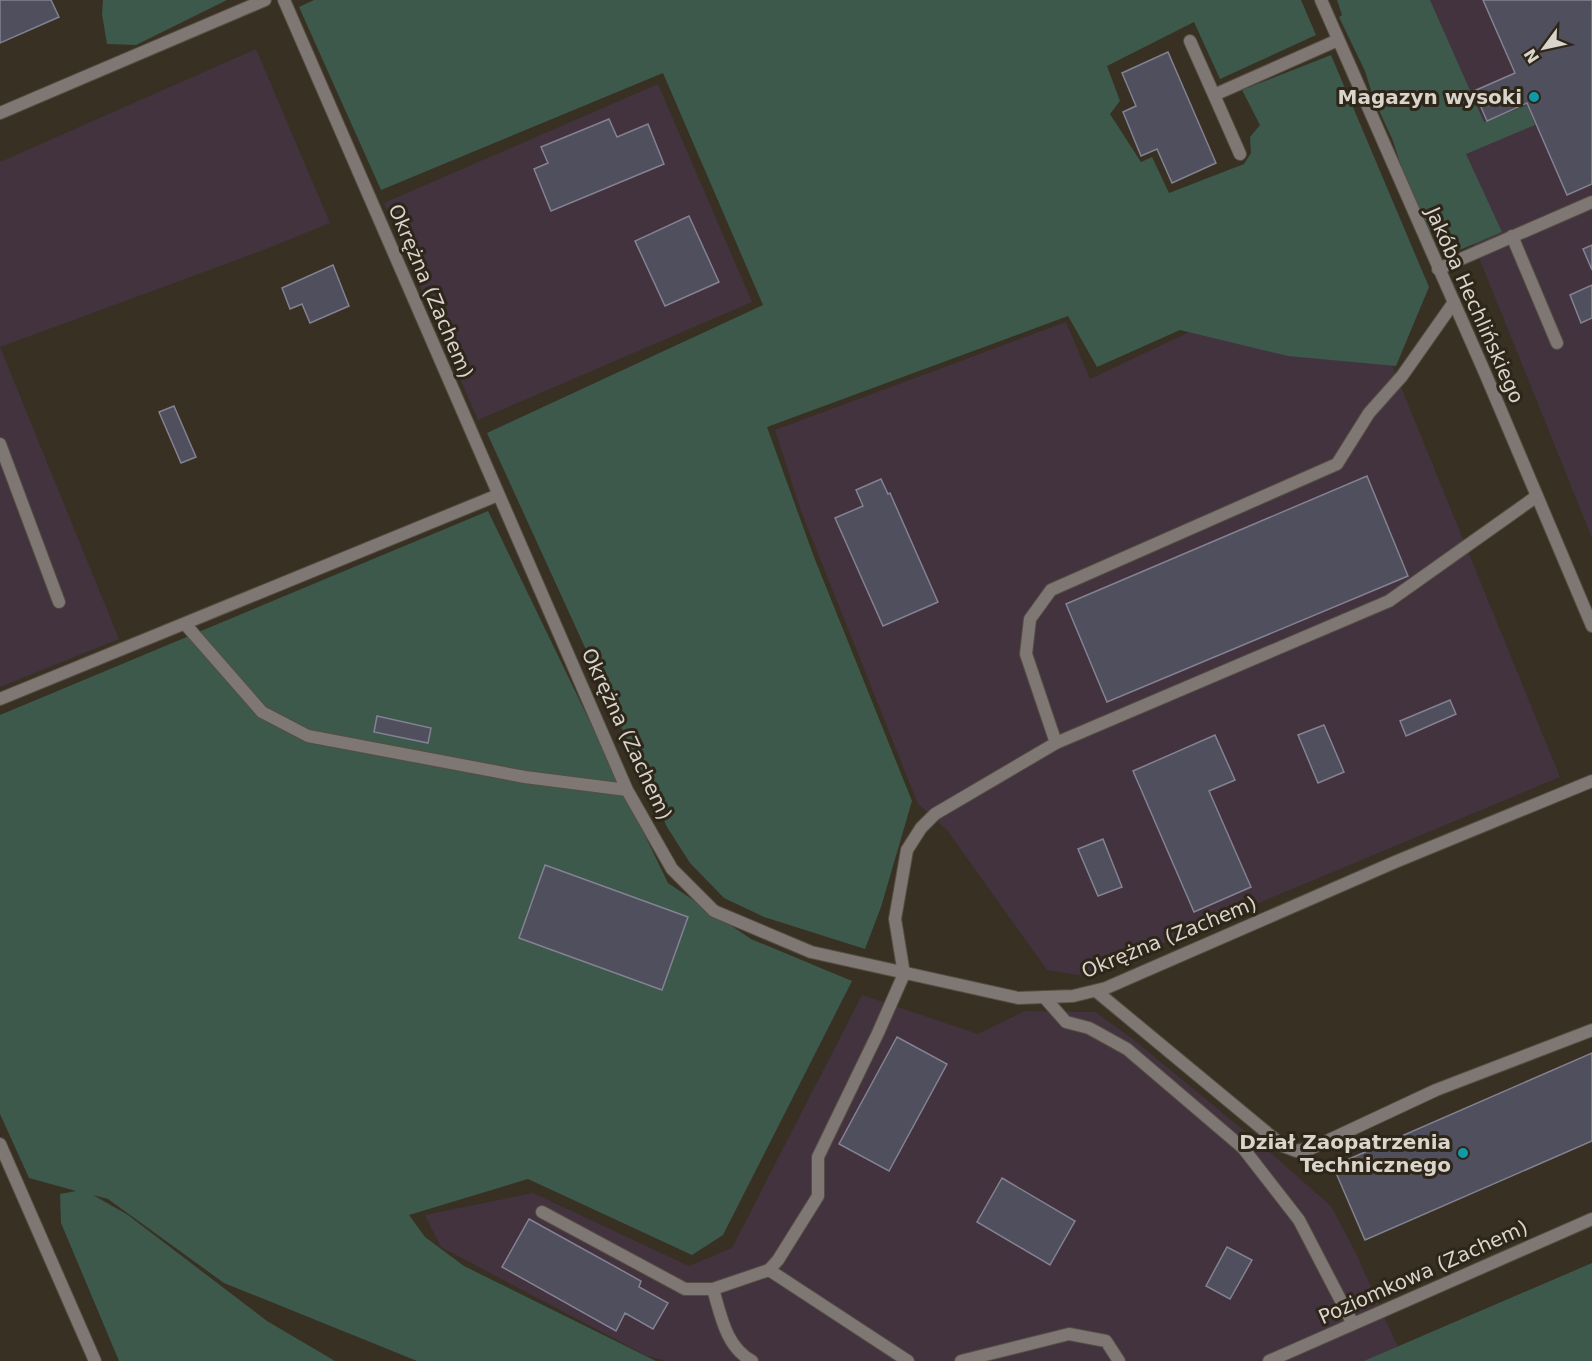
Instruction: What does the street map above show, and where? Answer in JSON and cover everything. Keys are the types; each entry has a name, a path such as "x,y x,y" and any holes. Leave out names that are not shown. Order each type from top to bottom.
{"street":[{"path":"0,113 265,0"},
{"name":"Okrężna (Zachem)","path":"284,0 627,790 672,869 714,911 811,952 1018,998 1073,996 1106,988 1395,862 1592,781"},
{"name":"Jakóba Hechlińskiego","path":"1321,0 1454,302 1592,626"},
{"path":"1214,95 1338,40"},
{"path":"1190,41 1240,154"},
{"path":"1438,268 1592,202"},
{"path":"1512,236 1557,343"},
{"path":"1056,743 1026,654 1030,620 1051,590 1337,464 1369,414 1402,376 1454,302"},
{"path":"0,444 59,602"},
{"path":"0,699 498,495"},
{"path":"542,1212 685,1289 713,1289 769,1270 778,1260 818,1196 818,1157 904,974 895,919 907,850 921,828 935,814 1056,743 1389,601 1537,496"},
{"path":"185,624 262,712 308,736 525,777 627,790"},
{"path":"1096,991 1284,1146 1296,1151 1312,1148 1436,1090 1592,1030"},
{"path":"1044,997 1066,1022 1089,1028 1127,1049 1243,1148 1299,1220 1353,1324"},
{"path":"0,1144 95,1361"},
{"name":"Poziomkowa (Zachem)","path":"1269,1361 1592,1219"},
{"path":"769,1270 908,1361"},
{"path":"713,1289 733,1344 741,1355 752,1361"},
{"path":"961,1361 1069,1334 1106,1341 1119,1361"}],"shaded area":[{"path":"1369,0 1592,0 1592,538 1482,265"},
{"path":"256,49 330,223 261,251 0,347 0,162"},
{"path":"658,84 752,302 478,420 384,203"},
{"path":"1348,257 1560,777 1084,976 1047,970 947,830 918,804 801,511 775,430 1066,322 1090,379"},
{"path":"0,347 119,639 0,687"},
{"path":"862,995 978,1034 1025,1011 1095,1012 1134,1040 1265,1148 1331,1206 1355,1251 1404,1361 666,1361 647,1356 441,1247 425,1215 533,1193 689,1266 732,1248"}],"green space":[{"path":"103,0 227,0 136,45 107,44 102,14"},
{"path":"314,0 1301,0 1316,35 1220,79 1194,22 1107,66 1120,101 1110,114 1141,162 1152,157 1169,193 1244,164 1251,153 1250,137 1260,125 1242,90 1331,55 1429,287 1396,366 1288,356 1180,330 1097,367 1068,316 767,427 814,557 912,801 881,907 865,949 764,917 724,898 690,863 667,827 487,433 763,305 663,73 381,190 299,7"},
{"path":"1337,0 1430,0 1484,122 1527,105 1535,125 1466,154 1502,232 1462,249 1444,245 1427,227 1404,176 1393,141 1373,97 1365,71 1339,17 1342,15"},
{"path":"488,511 668,883 751,939 852,981 723,1235 692,1255 528,1179 409,1215 425,1237 464,1266 656,1361 417,1361 224,1283 108,1199 93,1195 128,1215 267,1321 335,1361 119,1361 61,1223 60,1194 76,1191 29,1178 0,1114 0,715"},
{"path":"1592,1263 1592,1361 1364,1361"}],"building":[{"path":"0,0 51,0 59,17 0,43"},
{"name":"Magazyn wysoki","path":"1483,0 1592,0 1592,184 1567,195 1527,103 1487,121 1474,91 1515,73"},
{"path":"1168,52 1216,163 1172,183 1157,149 1141,156 1123,112 1136,106 1122,73"},
{"path":"609,119 617,137 648,124 664,164 551,211 534,169 548,163 541,147"},
{"path":"689,216 719,282 665,306 635,241"},
{"path":"1592,245 1592,270 1583,249"},
{"path":"333,265 349,306 310,323 302,304 290,309 282,288"},
{"path":"1592,285 1592,318 1581,323 1570,295"},
{"path":"174,406 196,457 181,463 159,412"},
{"path":"1367,476 1408,576 1107,702 1066,604"},
{"path":"881,479 888,494 890,493 938,602 883,626 835,518 863,506 856,490"},
{"path":"1450,700 1456,714 1406,736 1400,721"},
{"path":"377,716 431,728 428,743 374,732"},
{"path":"1324,725 1344,772 1318,783 1298,735"},
{"path":"1215,735 1235,780 1209,791 1251,887 1194,912 1133,771"},
{"path":"1103,839 1122,887 1098,896 1078,849"},
{"path":"545,865 688,917 662,990 519,938"},
{"path":"897,1037 947,1064 889,1171 839,1144"},
{"name":"Dział Zaopatrzenia Technicznego","path":"1592,1053 1592,1141 1365,1240 1333,1166"},
{"path":"1002,1178 1075,1221 1050,1265 977,1222"},
{"path":"529,1219 641,1281 639,1287 668,1303 653,1329 625,1313 616,1331 502,1267"},
{"path":"1227,1247 1252,1260 1230,1299 1206,1286"}],"place":[{"name":"Magazyn wysoki","path":"1534,97"},
{"name":"Dział Zaopatrzenia Technicznego","path":"1463,1153"}]}
